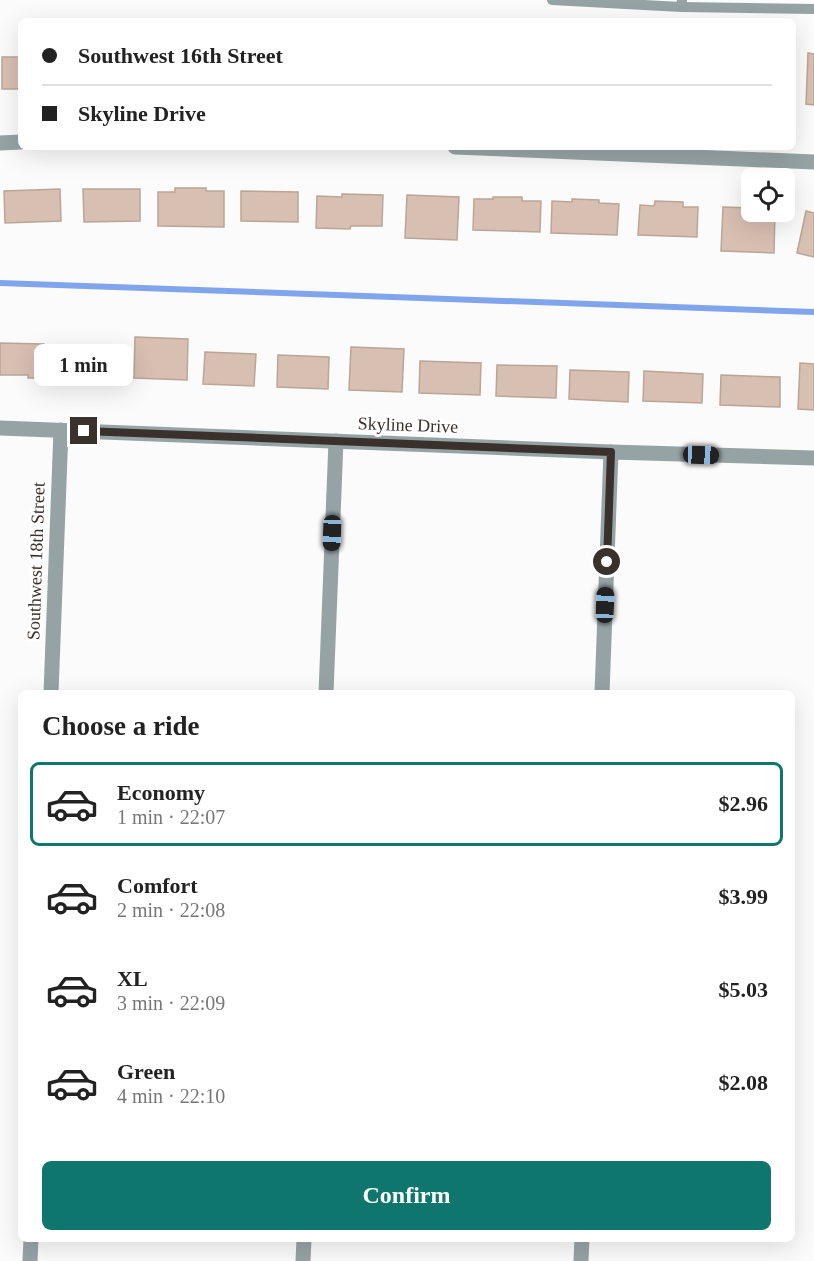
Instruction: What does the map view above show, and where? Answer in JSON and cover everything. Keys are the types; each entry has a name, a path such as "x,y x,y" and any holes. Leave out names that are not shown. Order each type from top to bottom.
{"street":[{"path":"0,143 18,142"},
{"path":"527,150 814,162"},
{"name":"Skyline Drive","path":"0,428 814,458"},
{"name":"Southwest 18th Street","path":"51,690 61,430"},
{"path":"326,690 336,441"},
{"path":"602,690 611,452"},
{"path":"30,1261 31,1242"},
{"path":"303,1261 304,1242"},
{"path":"581,1261 582,1242"}],"lane":[{"path":"552,0 814,9"}],"building":[{"path":"808,53 814,54 814,105 806,104"},
{"path":"2,57 18,57 18,89 2,89"},
{"path":"175,188 206,188 206,191 224,191 224,227 158,226 158,192 175,192"},
{"path":"60,189 61,221 5,223 4,191"},
{"path":"83,189 140,189 140,221 84,222"},
{"path":"241,191 298,192 298,222 241,221"},
{"path":"342,194 383,195 382,226 351,226 350,229 316,228 317,196 342,197"},
{"path":"407,195 459,197 457,240 405,238"},
{"path":"493,197 522,197 522,201 541,201 540,232 473,230 474,199 493,199"},
{"path":"572,199 599,200 599,203 619,204 617,235 551,233 552,201 572,202"},
{"path":"655,201 683,202 683,207 698,207 697,237 638,235 640,205 654,206"},
{"path":"723,207 741,208 741,222 775,222 774,253 721,251"},
{"path":"806,211 814,213 814,257 797,253"},
{"path":"135,337 188,339 187,380 134,378"},
{"path":"0,343 44,344 43,378 28,378 28,375 0,375"},
{"path":"351,347 404,349 402,392 349,390"},
{"path":"56,349 115,351 114,382 55,379"},
{"path":"205,352 256,354 254,386 203,384"},
{"path":"278,355 329,357 328,389 277,387"},
{"path":"420,361 481,363 480,395 419,393"},
{"path":"800,363 814,364 814,410 798,409"},
{"path":"497,365 557,366 556,398 496,396"},
{"path":"570,370 629,372 628,402 569,399"},
{"path":"644,371 703,374 702,403 643,401"},
{"path":"721,375 780,377 780,407 720,405"}],"waterway":[{"path":"0,283 814,312"}],"route":[{"path":"84,431 611,452 607,562"}]}
